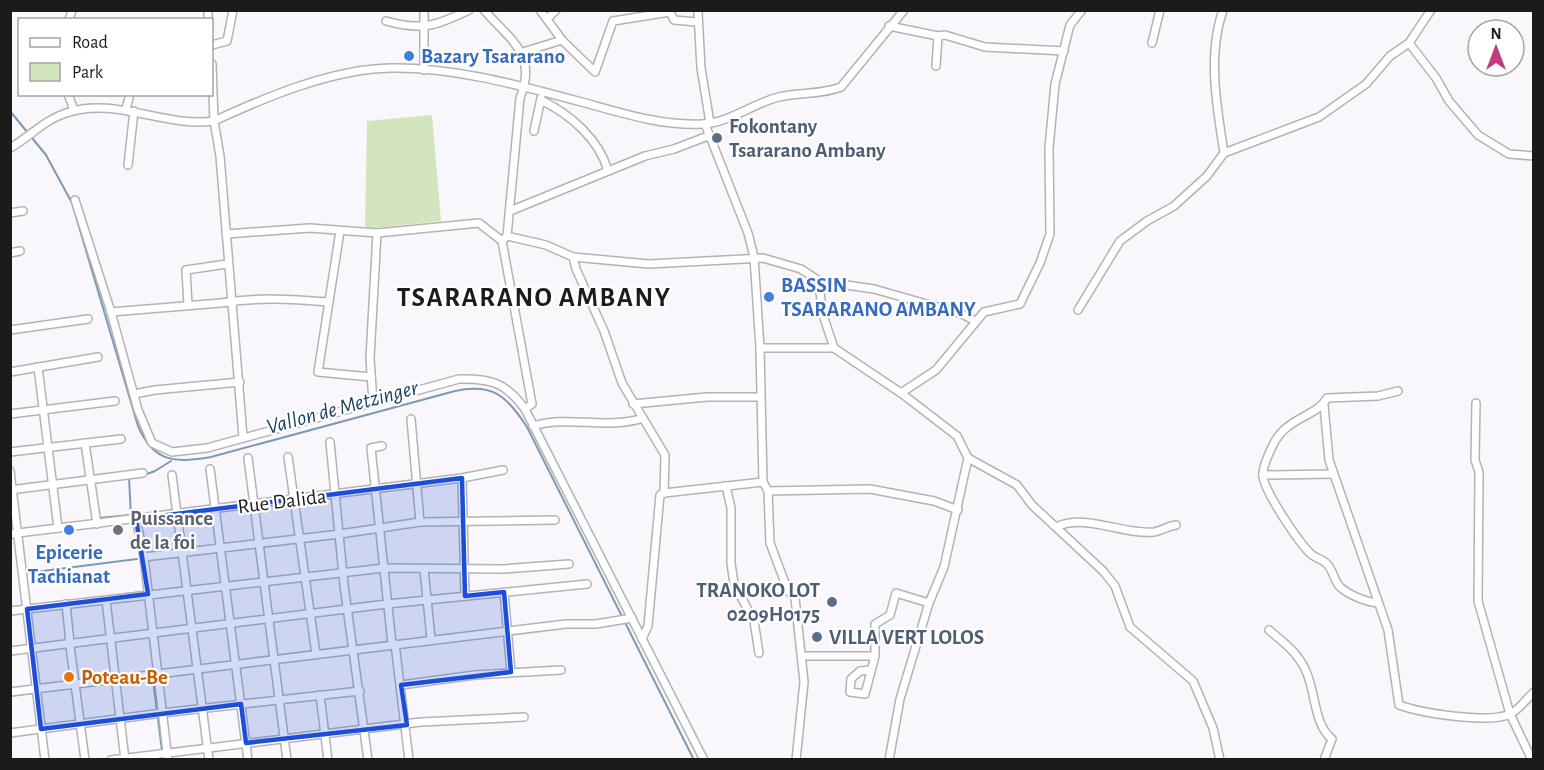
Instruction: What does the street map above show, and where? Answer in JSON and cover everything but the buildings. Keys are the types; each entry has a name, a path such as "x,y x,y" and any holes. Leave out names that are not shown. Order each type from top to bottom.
{"street":[{"path":"213,45 227,41 233,10"},
{"path":"424,10 424,70"},
{"path":"386,21 425,28 469,10"},
{"path":"484,10 523,52 526,77 520,98 510,211 505,238 532,404 525,409"},
{"path":"540,10 562,40 595,72 613,21 669,11 677,21 697,22"},
{"path":"547,19 556,10"},
{"path":"14,146 52,119 74,110 126,109 190,123 214,121 299,86 374,69 424,70 524,88 542,96 649,120 707,124 727,119 771,99 826,93 841,87 904,10"},
{"path":"901,393 936,370 984,312 1020,304 1040,263 1050,234 1050,123 1055,84 1071,25 1082,10"},
{"path":"1152,44 1160,10"},
{"path":"1223,10 1217,35 1215,91 1224,153"},
{"path":"1078,310 1120,241 1147,220 1174,206 1207,176 1224,153 1319,117 1366,84 1390,56 1409,44 1431,10"},
{"path":"698,13 700,68 708,136 732,189 754,257 760,348 759,397 763,482 768,491 770,543 789,595 795,598 803,656 804,682 796,759"},
{"path":"889,26 938,36 945,35 985,47 1064,51"},
{"path":"936,66 938,36"},
{"path":"523,52 562,40"},
{"path":"1409,44 1436,78 1449,101 1478,135 1509,154 1533,156"},
{"path":"213,92 243,436"},
{"path":"69,96 74,110"},
{"path":"126,109 129,96"},
{"path":"534,131 542,96"},
{"path":"542,96 599,146 608,171"},
{"path":"128,165 134,111"},
{"path":"510,211 645,156 674,149 708,136"},
{"path":"75,200 111,312 134,394 152,443 172,453 207,448 426,386 476,378 508,388 525,409 704,759"},
{"path":"10,213 23,211"},
{"path":"226,234 310,228 377,233 478,223 505,238 546,245 573,256 649,264 754,257 801,269 819,281 874,289 962,314 975,321"},
{"path":"340,231 318,372 371,377"},
{"path":"373,402 371,377 377,233"},
{"path":"10,253 20,251"},
{"path":"573,256 576,269 633,404 665,455 664,493"},
{"path":"188,305 186,270 227,264"},
{"path":"819,281 822,312 834,348"},
{"path":"111,312 230,301 236,298 270,297 328,302"},
{"path":"10,330 88,319"},
{"path":"760,348 834,348 901,393 957,436 965,448 968,458 958,510 944,567 928,603 900,699 889,759"},
{"path":"10,372 98,357"},
{"path":"38,367 58,528"},
{"path":"134,394 240,382"},
{"path":"1378,603 1368,602 1340,587 1326,563 1311,555 1268,490 1263,475 1273,444 1284,430 1293,421 1324,405 1328,398 1378,396 1398,391"},
{"path":"633,404 707,397 759,397"},
{"path":"10,414 115,401"},
{"path":"1476,403 1475,460 1479,472 1478,601 1510,714 1532,759"},
{"path":"1324,405 1329,460 1388,630 1399,705 1438,713 1497,718 1510,714 1533,692"},
{"path":"533,426 558,423 609,423 643,418"},
{"path":"411,419 420,522"},
{"path":"10,452 121,439"},
{"path":"330,442 343,572 368,759"},
{"path":"85,443 97,524"},
{"path":"382,447 371,448 381,527 387,604 407,725 409,759"},
{"path":"288,457 316,654"},
{"path":"248,458 287,759"},
{"path":"968,458 1017,485 1032,505 1104,571 1114,586 1130,627 1193,681 1213,728 1220,759"},
{"path":"210,469 248,759"},
{"name":"Rue Dalida","path":"14,534 462,478 503,470"},
{"path":"10,471 14,534 27,609 45,759"},
{"path":"12,490 143,473"},
{"path":"1263,475 1334,474"},
{"path":"172,475 195,668 209,759"},
{"path":"462,478 465,596"},
{"path":"642,639 648,626 660,495 763,482"},
{"path":"726,486 731,508 731,563 734,584 754,621 759,653"},
{"path":"768,491 870,489 934,501 958,510"},
{"path":"136,519 144,557 167,756"},
{"path":"144,557 340,534 420,522 555,520"},
{"path":"1056,527 1081,522 1109,528 1155,532 1176,525"},
{"path":"10,611 384,568 466,569 569,564"},
{"path":"424,568 431,639"},
{"path":"10,651 387,604 427,602 587,584"},
{"path":"504,592 511,672"},
{"path":"871,670 875,656 875,624 890,615 896,593 928,603"},
{"path":"106,600 125,759"},
{"path":"66,604 85,759"},
{"path":"10,692 431,639 632,618"},
{"path":"1269,630 1296,653 1305,668 1323,732 1332,740 1324,759"},
{"path":"803,656 875,656"},
{"path":"401,685 511,672 561,670"},
{"path":"10,733 162,712 360,691"},
{"path":"320,695 328,759"},
{"path":"111,759 167,756 207,748 407,725 524,717"}],"highlighted area":[{"path":"462,478 465,596 504,592 511,672 401,685 407,725 246,743 241,704 41,729 27,609 148,594 136,519"}],"green space":[{"path":"432,115 441,221 365,229 367,121"}],"waterway":[{"name":"Vallon de Metzinger","path":"10,111 46,155 72,203 138,426 151,447 159,454 176,460 211,457 455,391 479,389 498,394 513,407 527,427 694,760"},
{"path":"144,475 171,461"},
{"path":"129,478 131,516"},
{"path":"98,518 131,515"},
{"path":"27,573 137,559"},
{"path":"103,597 141,592"},
{"path":"79,687 195,673"},
{"path":"153,679 162,751"},
{"path":"38,692 73,688"},
{"path":"10,696 34,693"}],"place":[{"name":"Bazary Tsararano","path":"409,56"},
{"name":"Fokontany Tsararano Ambany","path":"717,138"},
{"name":"BASSIN TSARARANO AMBANY","path":"769,297"},
{"name":"Epicerie Tachianat","path":"69,530"},
{"name":"Puissance de la foi","path":"118,530"},
{"name":"TRANOKO LOT 0209H0175","path":"832,602"},
{"name":"VILLA VERT LOLOS","path":"817,637"},
{"name":"Poteau-Be","path":"69,677"}],"district":[{"name":"TSARARANO AMBANY","path":"534,297"}]}
